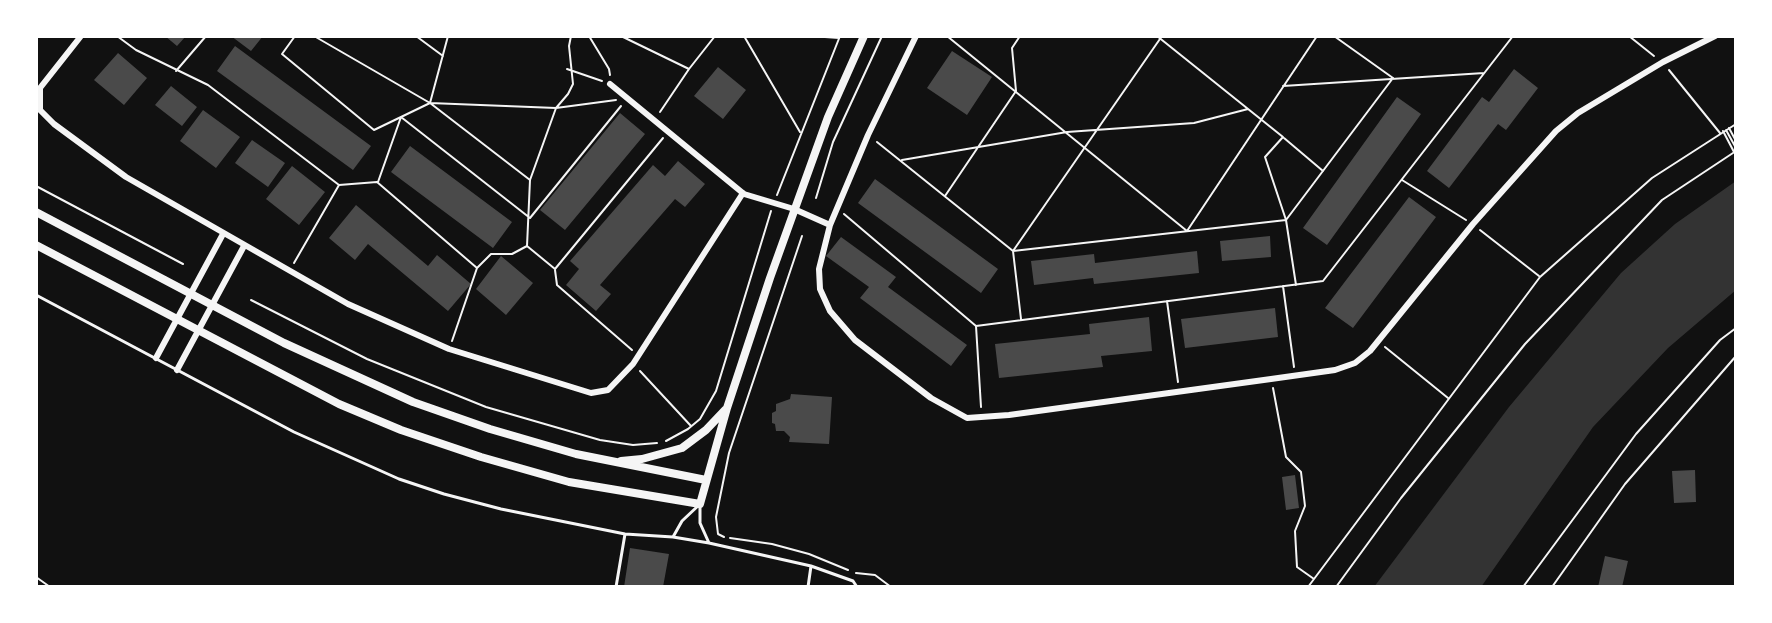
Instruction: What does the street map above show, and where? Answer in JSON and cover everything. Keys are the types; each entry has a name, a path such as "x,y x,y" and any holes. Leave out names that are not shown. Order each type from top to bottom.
{"street":[{"path":"81,36 40,88 40,110 54,124 126,177 348,304 449,349 591,393 608,390 633,364 743,193"},
{"path":"36,245 339,404 438,444 569,482 700,504 727,408 794,209 828,117 864,36"},
{"path":"916,36 868,135 830,225 819,269 820,289 830,311 855,340 931,398 957,414 981,418 1271,380 1335,370 1355,363 1378,342 1473,225 1556,131 1578,113 1663,62 1715,36"},
{"path":"610,84 666,133 743,193 794,209 830,225"},
{"path":"36,212 335,367 413,402 498,432 602,460 706,480"},
{"path":"156,358 223,234"},
{"path":"177,369 214,305 244,246"},
{"path":"602,460 642,459 682,448 706,430 727,408"}],"lane":[{"path":"36,295 294,432 399,479 501,509 625,534 673,537 709,543 811,566 853,581 857,587"},
{"path":"673,537 682,521 700,504"},
{"path":"700,504 699,524 709,543"},
{"path":"616,587 625,534"},
{"path":"808,587 811,566"}],"path":[{"path":"117,36 136,50 208,85 339,185 377,183 477,268"},
{"path":"176,71 206,36"},
{"path":"295,36 282,54 374,130 430,103 556,108 627,99"},
{"path":"314,36 430,103 530,180"},
{"path":"416,36 442,56"},
{"path":"430,103 448,36"},
{"path":"527,246 530,180 556,108 573,84 574,71 569,46 571,36"},
{"path":"567,69 610,84 609,69 589,36"},
{"path":"621,36 688,69"},
{"path":"654,122 688,69 715,36"},
{"path":"744,36 800,133"},
{"path":"251,300 338,346 401,375 486,407 534,423 633,445 668,440 692,426 707,409 716,391 774,203 839,37 811,36"},
{"path":"816,198 833,142 882,36"},
{"path":"947,36 1187,231"},
{"path":"945,196 1016,91 1012,48 1020,36"},
{"path":"1157,36 1261,118 1323,171"},
{"path":"1187,231 1317,36"},
{"path":"1334,36 1393,78"},
{"path":"976,326 1323,281 1512,38 1506,36"},
{"path":"1629,36 1663,62 1736,141"},
{"path":"1021,320 1013,251 1084,145 1161,37"},
{"path":"1283,86 1485,73"},
{"path":"868,135 1013,251 1286,220 1393,78"},
{"path":"530,218 627,99"},
{"path":"900,160 1096,128 1194,123 1248,109"},
{"path":"377,183 401,117"},
{"path":"401,117 530,218"},
{"path":"1308,587 1540,277 1652,178 1736,123"},
{"path":"1336,587 1401,498 1525,344 1662,200 1735,150 1724,130"},
{"path":"555,269 666,133"},
{"path":"1279,133 1283,137 1265,157 1286,220 1296,285"},
{"path":"1402,180 1469,221"},
{"path":"289,272 339,185"},
{"path":"36,186 183,264"},
{"path":"837,209 976,326 981,418"},
{"path":"1478,228 1540,277"},
{"path":"802,236 729,453 716,525 718,534 726,538 772,544 809,554 855,573 875,575 891,587"},
{"path":"527,246 555,269 557,285 639,356"},
{"path":"449,349 477,268 491,254 512,254 527,246"},
{"path":"1282,286 1295,376"},
{"path":"1167,302 1179,392"},
{"path":"1523,587 1636,434 1720,340 1736,328"},
{"path":"1378,342 1449,398"},
{"path":"1552,587 1625,484 1736,356"},
{"path":"633,364 692,426"},
{"path":"1271,380 1286,457 1301,472 1305,506 1295,531 1297,567 1314,579"},
{"path":"36,577 50,587"}],"shaded area":[{"path":"1736,181 1736,290 1668,348 1593,427 1481,587 1374,587 1509,407 1621,273 1675,224"}],"building":[{"path":"165,36 186,36 177,46"},
{"path":"231,36 263,36 251,51"},
{"path":"235,46 371,146 353,170 217,71"},
{"path":"952,51 992,77 967,115 927,88"},
{"path":"118,53 147,78 124,105 94,80"},
{"path":"718,67 746,90 723,119 694,96"},
{"path":"1514,69 1538,88 1506,130 1498,124 1449,188 1427,171 1482,97 1489,102"},
{"path":"171,86 197,107 182,126 155,105"},
{"path":"1397,97 1421,114 1327,245 1303,228"},
{"path":"203,110 240,137 216,168 180,141"},
{"path":"620,113 645,134 565,230 540,210"},
{"path":"252,140 285,163 268,187 235,163"},
{"path":"410,146 512,222 493,248 391,172"},
{"path":"678,161 705,184 685,207 675,199 600,285 611,294 596,311 566,285 579,269 570,261 653,165 665,176"},
{"path":"292,166 325,192 299,225 266,199"},
{"path":"875,179 998,269 981,293 858,203"},
{"path":"1409,197 1436,217 1353,328 1325,308"},
{"path":"356,205 428,266 437,255 471,284 448,311 368,244 355,260 329,238"},
{"path":"1270,236 1271,257 1222,261 1220,241"},
{"path":"841,237 896,277 888,287 967,345 951,366 860,298 869,287 826,256"},
{"path":"1197,251 1199,273 1094,284 1093,278 1034,285 1031,261 1094,254 1095,263"},
{"path":"501,256 533,283 506,315 476,289"},
{"path":"1275,308 1278,337 1185,348 1181,319"},
{"path":"1149,317 1152,351 1101,356 1103,367 999,378 995,344 1090,334 1089,324"},
{"path":"791,394 832,397 829,444 789,442 790,437 784,431 776,431 775,424 772,423 772,413 776,411 776,404 790,399"},
{"path":"1695,470 1696,502 1674,503 1672,471"},
{"path":"1295,475 1299,508 1286,510 1282,477"},
{"path":"630,548 669,554 663,587 624,587"},
{"path":"1605,556 1628,561 1622,587 1598,587"}]}
